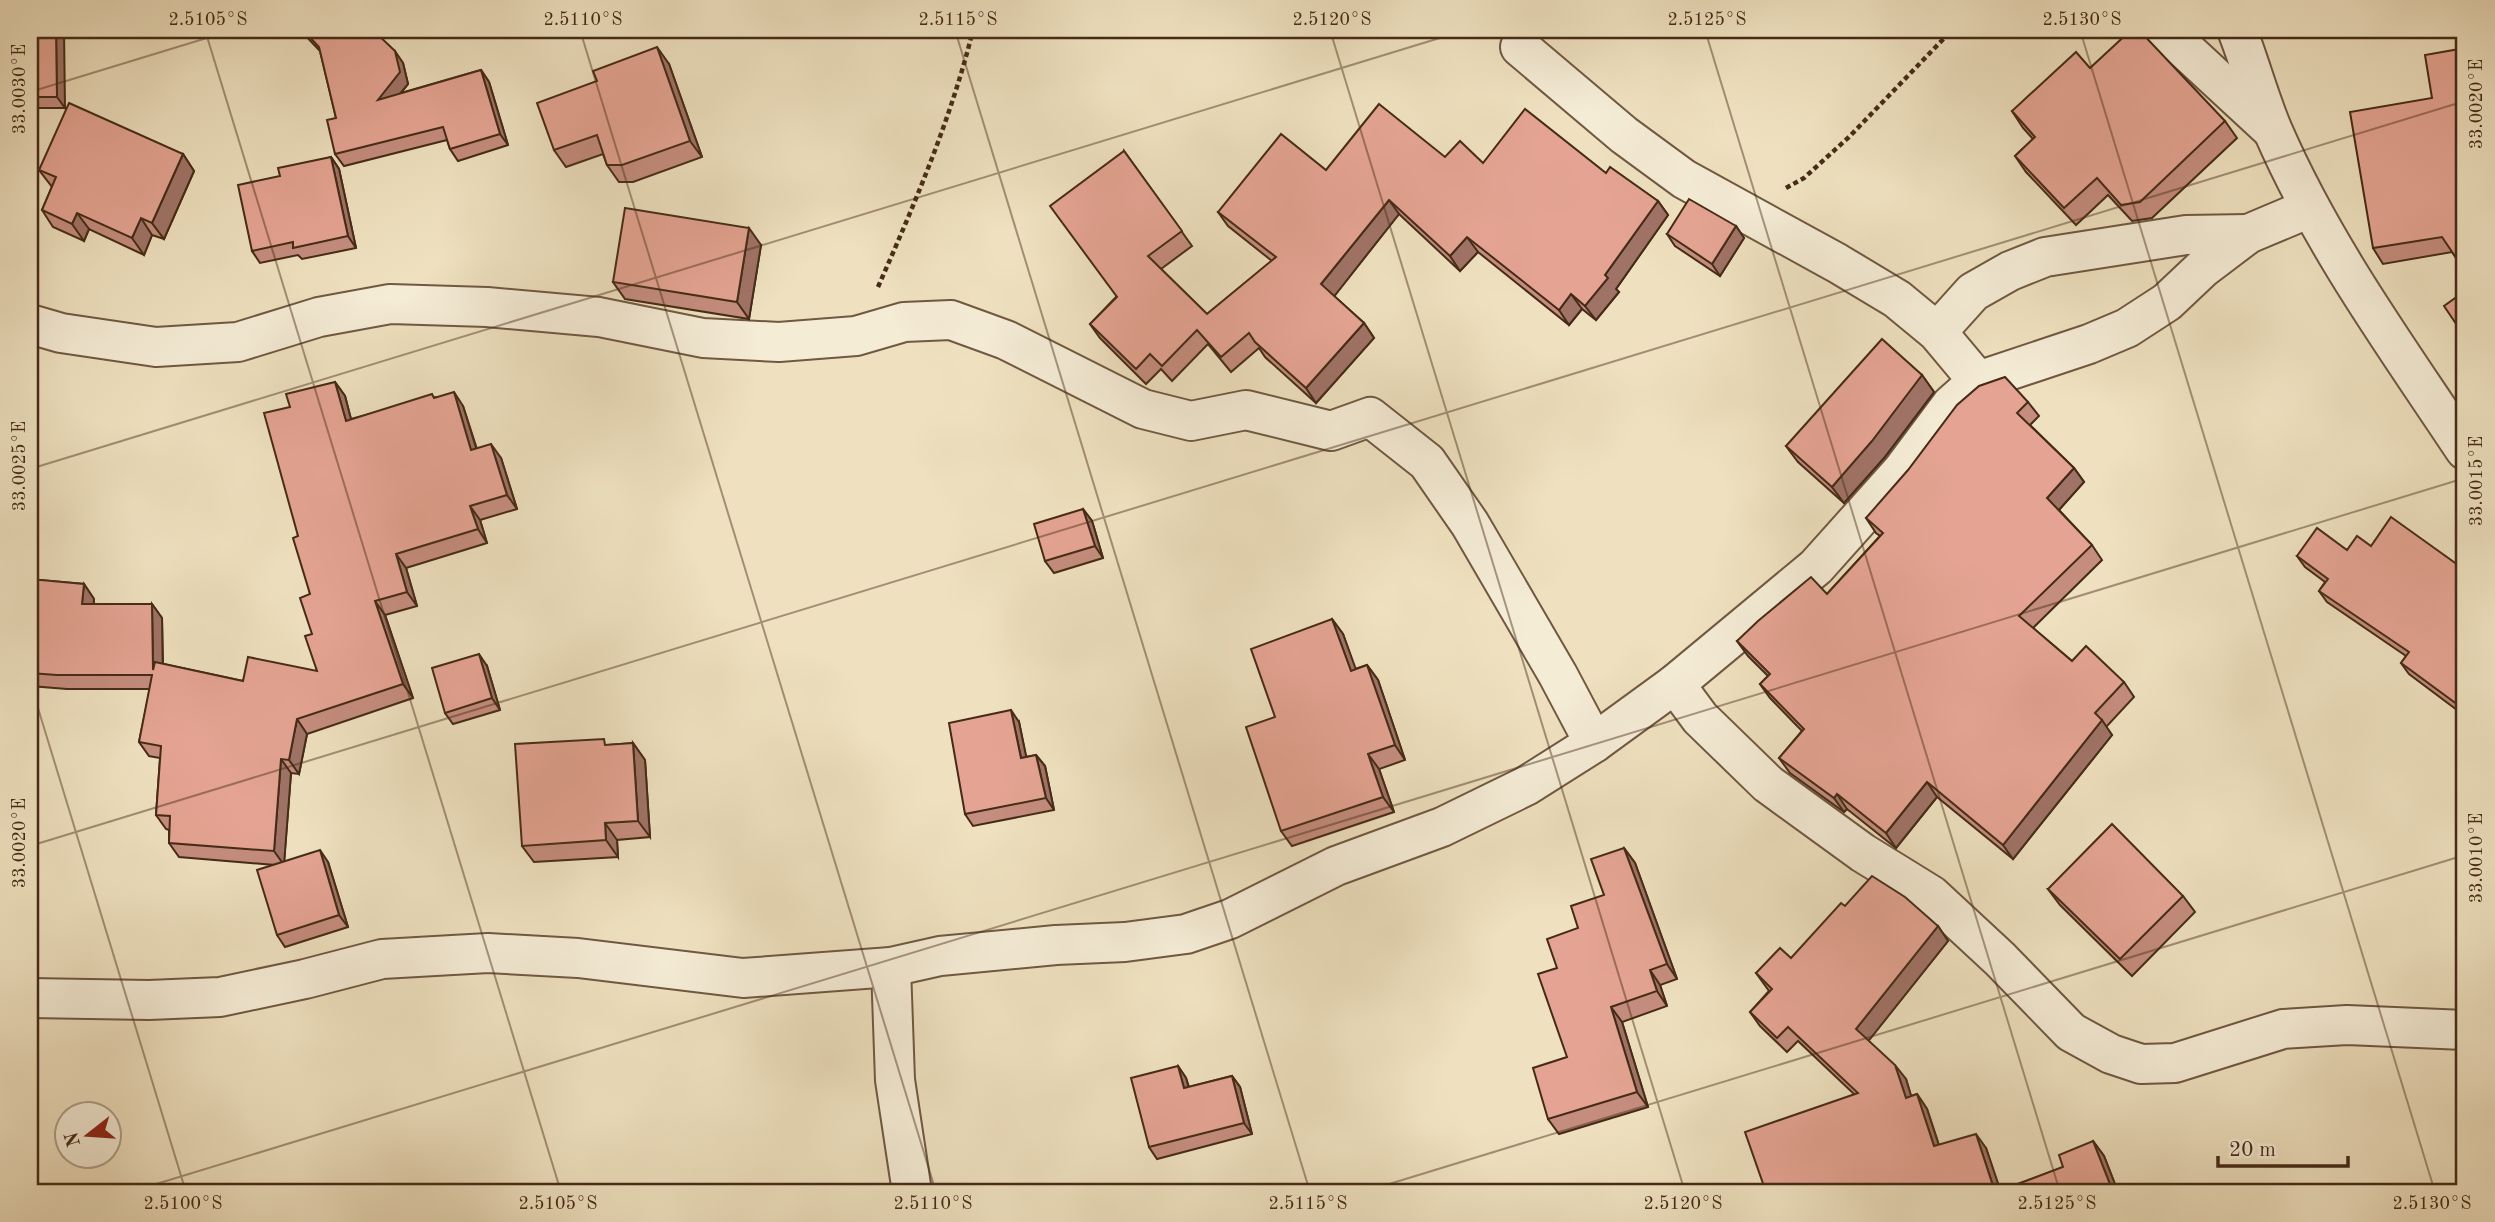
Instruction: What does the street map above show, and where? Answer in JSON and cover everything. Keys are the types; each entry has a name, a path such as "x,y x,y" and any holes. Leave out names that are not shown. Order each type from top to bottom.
{"street":[{"path":"2164,30 2272,129"},
{"path":"2238,30 2272,129 2310,208 2354,285 2465,450"},
{"path":"1520,47 1624,135 1684,179 1897,299 1937,332 1978,381"},
{"path":"30,999 149,1000 220,997 382,959 488,953 578,958 743,978 891,967 940,956 1056,945 1125,942 1186,934 1230,919 1336,866 1442,827 1527,786 1594,743 1675,684 1816,567 1901,472 1951,405 1978,381 2089,344 2127,328 2167,303 2203,268 2248,234 2310,208"},
{"path":"1937,332 1973,292 2010,271 2046,257 2186,235 2248,234"},
{"path":"30,324 61,333 156,347 238,342 319,317 390,304 487,307 599,317 716,338 779,342 856,335 904,323 951,320 1006,340 1143,409 1191,421 1246,410 1331,431 1370,416 1427,462 1470,524 1558,675 1594,743"},
{"path":"1675,684 1700,718 1768,784 1863,853 1931,895 2000,959 2071,1032 2111,1054 2141,1064 2175,1063 2283,1029 2347,1025 2465,1030"},
{"path":"891,967 895,1080 912,1192"}],"path":[{"path":"856,335 921,190 963,72 973,30"},
{"path":"1732,205 1769,197 1804,178 1849,137 1952,30"}],"building":[{"path":"30,30 56,30 57,97 30,97"},
{"path":"303,30 373,30 395,51 400,72 378,100 481,70 500,134 450,149 443,127 335,154 327,120 336,118 319,47"},
{"path":"2131,30 2139,30 2225,121 2140,202 2121,205 2097,178 2064,208 2015,156 2035,137 2012,111 2076,52 2090,68"},
{"path":"657,47 690,141 622,165 607,165 597,135 554,150 537,103 597,81 593,71"},
{"path":"2465,48 2465,165 2462,166 2465,171 2465,271 2442,237 2373,248 2350,112 2432,98 2425,55"},
{"path":"69,103 183,154 152,223 141,218 132,238 77,213 72,224 42,210 56,177 39,170"},
{"path":"1379,104 1445,157 1460,141 1483,163 1525,109 1606,173 1610,167 1658,201 1605,275 1608,278 1585,306 1571,294 1559,310 1467,237 1450,256 1389,200 1321,284 1364,323 1306,388 1255,342 1249,333 1221,357 1197,330 1162,366 1150,354 1136,369 1090,324 1117,297 1050,206 1124,151 1182,231 1148,256 1207,314 1276,257 1218,212 1281,134 1326,170"},
{"path":"331,157 348,236 293,248 293,242 252,251 238,185 280,176 278,168"},
{"path":"1689,199 1736,226 1712,264 1667,234"},
{"path":"625,208 749,228 737,302 613,282"},
{"path":"2465,291 2465,337 2444,306"},
{"path":"1882,339 1922,375 1872,441 1832,487 1786,446"},
{"path":"2005,377 2028,402 2017,413 2074,468 2047,498 2092,545 2019,616 2072,661 2086,646 2124,682 2095,713 2102,720 2003,845 1927,782 1886,833 1837,794 1834,798 1779,758 1804,729 1760,684 1770,674 1737,641 1811,577 1827,594 1883,533 1866,518 1908,470 1957,405 1979,386"},
{"path":"335,382 346,421 432,394 434,398 454,392 471,450 491,444 507,495 470,506 478,529 396,554 407,592 375,601 403,684 297,719 289,760 281,759 274,851 169,843 170,816 156,815 161,746 139,742 152,675 30,673 30,579 84,584 82,604 152,604 153,670 155,662 243,681 248,657 317,671 305,636 312,634 300,598 310,594 293,538 298,536 264,413 290,407 286,394"},
{"path":"1083,509 1095,546 1045,561 1034,524"},
{"path":"2391,517 2465,570 2465,710 2401,663 2409,652 2319,591 2328,579 2297,556 2317,528 2347,550 2357,536 2371,546"},
{"path":"1332,619 1351,671 1367,665 1395,745 1368,754 1383,797 1281,831 1246,727 1275,717 1251,649"},
{"path":"479,654 492,698 445,713 432,668"},
{"path":"1011,710 1021,758 1036,755 1046,798 965,814 949,723"},
{"path":"604,739 605,745 633,743 638,821 605,823 606,840 522,846 515,744"},
{"path":"2112,824 2183,896 2120,959 2048,889"},
{"path":"1624,848 1667,964 1650,970 1657,991 1611,1007 1637,1092 1548,1119 1533,1068 1567,1057 1538,974 1557,968 1547,939 1578,928 1571,906 1604,895 1591,859"},
{"path":"320,850 339,915 277,935 257,870"},
{"path":"1872,876 1905,897 1938,926 1856,1029 1895,1065 1906,1098 1917,1094 1934,1146 1976,1134 1995,1192 1766,1192 1745,1132 1858,1093 1788,1027 1777,1038 1750,1012 1772,989 1756,973 1780,948 1791,958 1841,903 1845,906"},
{"path":"1178,1066 1184,1088 1232,1076 1244,1123 1149,1147 1131,1078"},
{"path":"2093,1141 2113,1192 1996,1192 2063,1167 2059,1155"}]}
